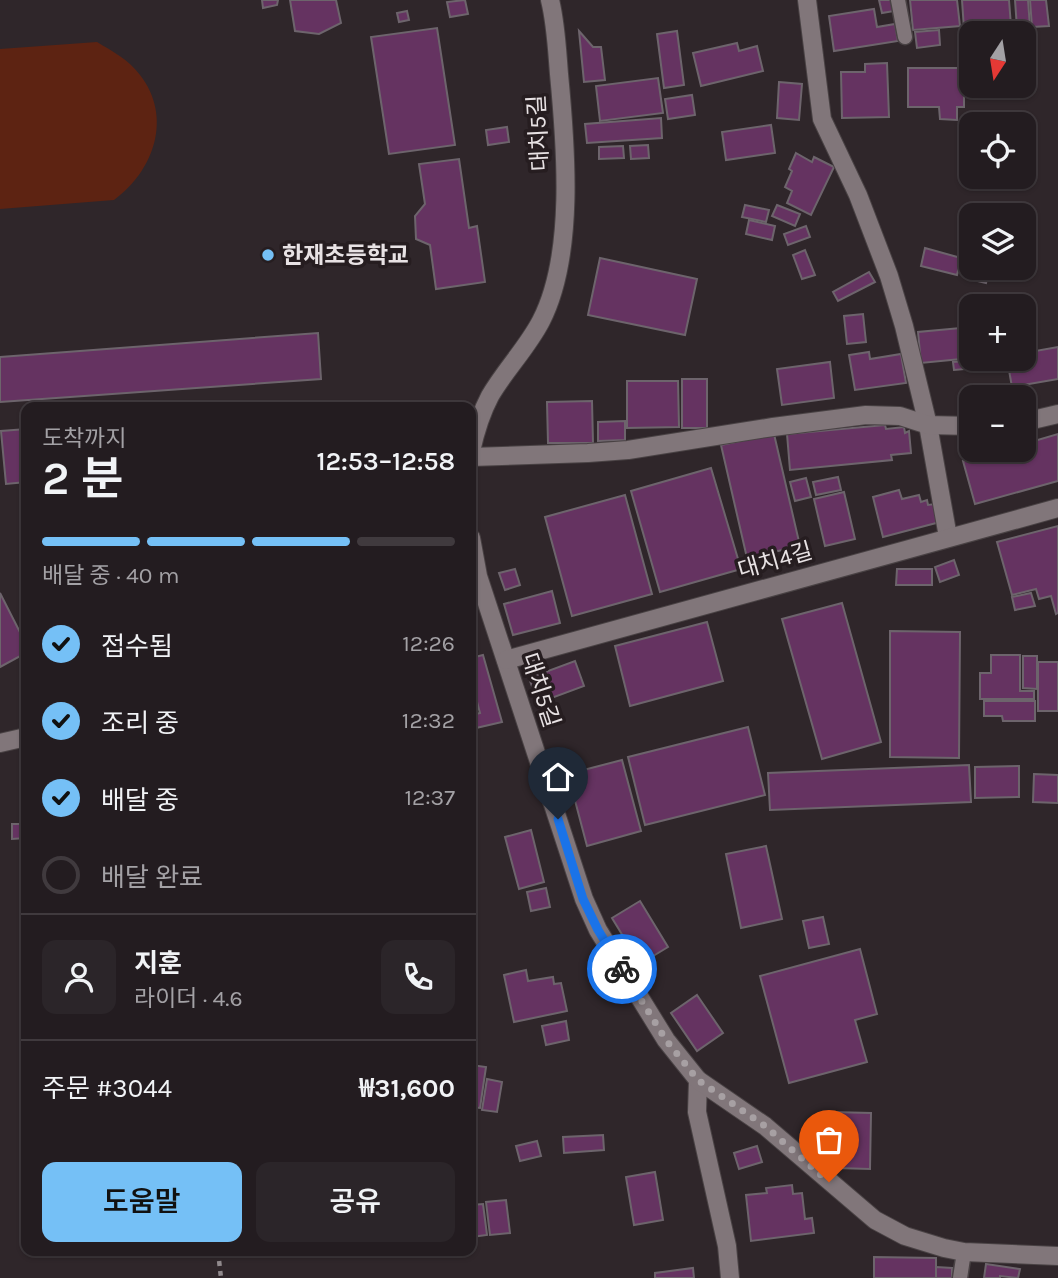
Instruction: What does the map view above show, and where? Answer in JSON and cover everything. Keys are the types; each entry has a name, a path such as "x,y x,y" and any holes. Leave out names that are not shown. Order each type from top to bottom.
{"street":[{"name":"대치5길","path":"476,430 490,396 540,321 552,296 558,272 565,167 563,119 550,0"},
{"path":"807,0 822,119 858,195 889,276 928,425 948,537"},
{"path":"1036,419 1058,414"},
{"path":"476,457 628,450 866,415 900,416 928,425 959,426"},
{"name":"대치4길","path":"506,660 1058,508"},
{"name":"대치5길","path":"476,565 478,598 506,660 583,899 598,930 666,1040 698,1080 765,1126 874,1220 905,1236 964,1252 1058,1256"},
{"path":"0,743 21,738"},
{"path":"698,1080 697,1112 727,1245 730,1278"}],"lane":[{"path":"898,0 905,37"},
{"path":"960,1278 964,1252"}],"path":[{"path":"218,1256 220,1278"}],"shaded area":[{"path":"97,42 131,65 150,91 157,125 149,159 140,174 114,200 0,209 0,49"}],"building":[{"path":"262,0 278,0 277,5 263,8"},
{"path":"290,0 336,0 341,23 319,34 295,31"},
{"path":"465,0 468,14 450,17 447,2"},
{"path":"879,0 892,0 894,11 882,13"},
{"path":"910,0 957,0 959,26 913,30"},
{"path":"962,0 1009,0 1011,21 963,21"},
{"path":"1015,0 1028,0 1030,21 1016,21"},
{"path":"1030,0 1046,0 1049,26 1036,27 1036,21 1032,21"},
{"path":"874,9 877,27 895,24 898,41 834,51 829,16"},
{"path":"407,11 409,20 399,22 397,13"},
{"path":"437,28 455,145 389,154 371,37"},
{"path":"939,30 940,45 917,48 915,32"},
{"path":"579,31 593,47 601,47 605,80 584,82"},
{"path":"677,31 684,85 664,88 657,34"},
{"path":"737,43 739,51 757,46 763,71 701,86 693,53"},
{"path":"887,63 889,117 842,118 841,72 865,72 865,64"},
{"path":"908,68 959,68 959,98 964,98 964,107 957,107 957,120 940,119 939,107 908,107"},
{"path":"658,78 663,113 600,121 596,86"},
{"path":"779,82 802,84 799,120 777,118"},
{"path":"692,95 695,115 668,119 665,99"},
{"path":"661,118 662,138 587,143 585,124"},
{"path":"771,125 775,153 726,160 722,132"},
{"path":"507,127 509,142 488,145 486,130"},
{"path":"648,145 649,158 631,159 630,146"},
{"path":"623,146 624,158 599,159 599,147"},
{"path":"796,153 812,162 814,157 834,167 811,215 787,203 792,191 785,187"},
{"path":"459,159 469,228 477,226 485,282 436,289 430,245 416,239 415,216 425,204 419,164"},
{"path":"745,205 769,210 766,222 742,217"},
{"path":"777,205 800,214 795,226 772,216"},
{"path":"749,220 775,226 772,240 746,234"},
{"path":"806,226 810,237 788,245 784,234"},
{"path":"925,248 959,257 957,275 921,266"},
{"path":"805,250 815,275 802,279 793,255"},
{"path":"600,258 697,279 685,335 588,315"},
{"path":"869,272 875,282 838,301 833,292"},
{"path":"863,314 866,342 847,344 844,316"},
{"path":"959,328 959,359 921,363 918,332"},
{"name":"한재초등학교","path":"318,333 321,379 0,402 0,357"},
{"path":"1058,347 1058,379 1012,385 1009,371 1036,371 1036,351"},
{"path":"869,352 870,359 901,354 906,383 855,390 849,355"},
{"path":"959,361 959,370 954,370 953,362"},
{"path":"830,362 834,398 782,405 777,369"},
{"path":"682,379 707,379 707,428 682,428"},
{"path":"627,381 678,381 679,427 627,428"},
{"path":"592,401 593,443 548,443 547,402"},
{"path":"625,421 625,440 598,441 598,422"},
{"path":"885,425 886,429 904,427 905,433 909,431 911,453 891,455 892,460 790,470 787,434"},
{"path":"21,429 21,482 6,484 1,431"},
{"path":"774,434 800,546 747,558 721,445"},
{"path":"1058,434 1058,481 975,504 963,462 1036,462 1036,440"},
{"path":"711,468 741,569 660,592 631,491"},
{"path":"838,477 841,490 816,495 813,482"},
{"path":"806,478 811,497 795,501 790,482"},
{"path":"899,490 902,499 919,495 921,502 927,500 928,505 935,504 940,522 883,537 873,497"},
{"path":"844,492 855,539 825,546 814,499"},
{"path":"625,495 652,594 572,616 545,517"},
{"path":"1058,526 1056,614 1051,596 1039,599 1036,589 1012,595 997,542"},
{"path":"954,560 959,575 940,582 935,567"},
{"path":"515,569 520,585 505,590 499,573"},
{"path":"897,569 932,569 932,585 896,585"},
{"path":"552,591 560,623 513,635 504,604"},
{"path":"0,593 21,634 21,656 0,667"},
{"path":"1031,593 1035,606 1015,610 1012,597"},
{"path":"842,603 881,742 822,759 782,619"},
{"path":"707,622 723,681 630,706 615,646"},
{"path":"890,631 960,632 959,758 890,757"},
{"path":"483,655 502,722 476,728 476,714 480,713 476,698 476,657"},
{"path":"991,655 1020,655 1020,691 1034,691 1034,699 980,699 980,673 991,673"},
{"path":"1023,656 1037,656 1037,689 1023,688"},
{"path":"575,661 584,686 538,703 529,678"},
{"path":"1038,662 1058,662 1058,711 1038,711"},
{"path":"984,701 1035,701 1035,721 1003,721 1002,716 984,716"},
{"path":"748,727 765,795 645,825 628,757"},
{"path":"622,760 641,831 587,846 568,774"},
{"path":"969,765 971,802 770,810 768,773"},
{"path":"1019,766 1019,797 975,798 975,767"},
{"path":"1034,774 1058,775 1058,803 1033,802"},
{"path":"12,824 21,824 21,838 12,839"},
{"path":"531,830 544,882 519,889 505,837"},
{"path":"766,846 782,919 741,928 726,854"},
{"path":"546,888 550,907 531,911 527,892"},
{"path":"640,901 668,947 640,964 612,918"},
{"path":"823,917 829,944 809,948 803,921"},
{"path":"860,949 877,1014 855,1020 867,1062 789,1083 760,976"},
{"path":"526,970 528,981 553,977 554,984 561,983 567,1011 514,1022 504,975"},
{"path":"697,995 723,1033 697,1051 671,1013"},
{"path":"566,1021 569,1040 546,1045 542,1026"},
{"path":"476,1066 486,1067 480,1108 476,1108"},
{"path":"487,1079 502,1082 497,1112 482,1110"},
{"path":"831,1112 871,1113 870,1169 836,1168 836,1149 830,1149"},
{"path":"813,1120 825,1121 824,1141 812,1141"},
{"path":"603,1135 604,1150 564,1153 563,1137"},
{"path":"537,1141 541,1156 520,1161 516,1146"},
{"path":"757,1146 762,1162 739,1169 734,1153"},
{"path":"655,1172 663,1220 634,1225 626,1177"},
{"path":"792,1185 793,1194 802,1193 805,1219 812,1218 814,1233 751,1241 746,1195 767,1193 766,1188"},
{"path":"506,1200 510,1233 490,1235 486,1202"},
{"path":"483,1204 487,1235 476,1236 476,1205"},
{"path":"874,1257 936,1258 936,1278 874,1278"},
{"path":"986,1264 1020,1269 1018,1278 984,1278"},
{"path":"936,1267 952,1268 952,1278 936,1278"},
{"path":"693,1268 694,1278 655,1278 655,1273"}],"way so far":[{"path":"622,969 666,1040 698,1080 765,1126 829,1182"}],"place":[{"name":"한재초등학교","path":"268,255"}],"route":[{"path":"558,819 583,899 622,969"}]}
